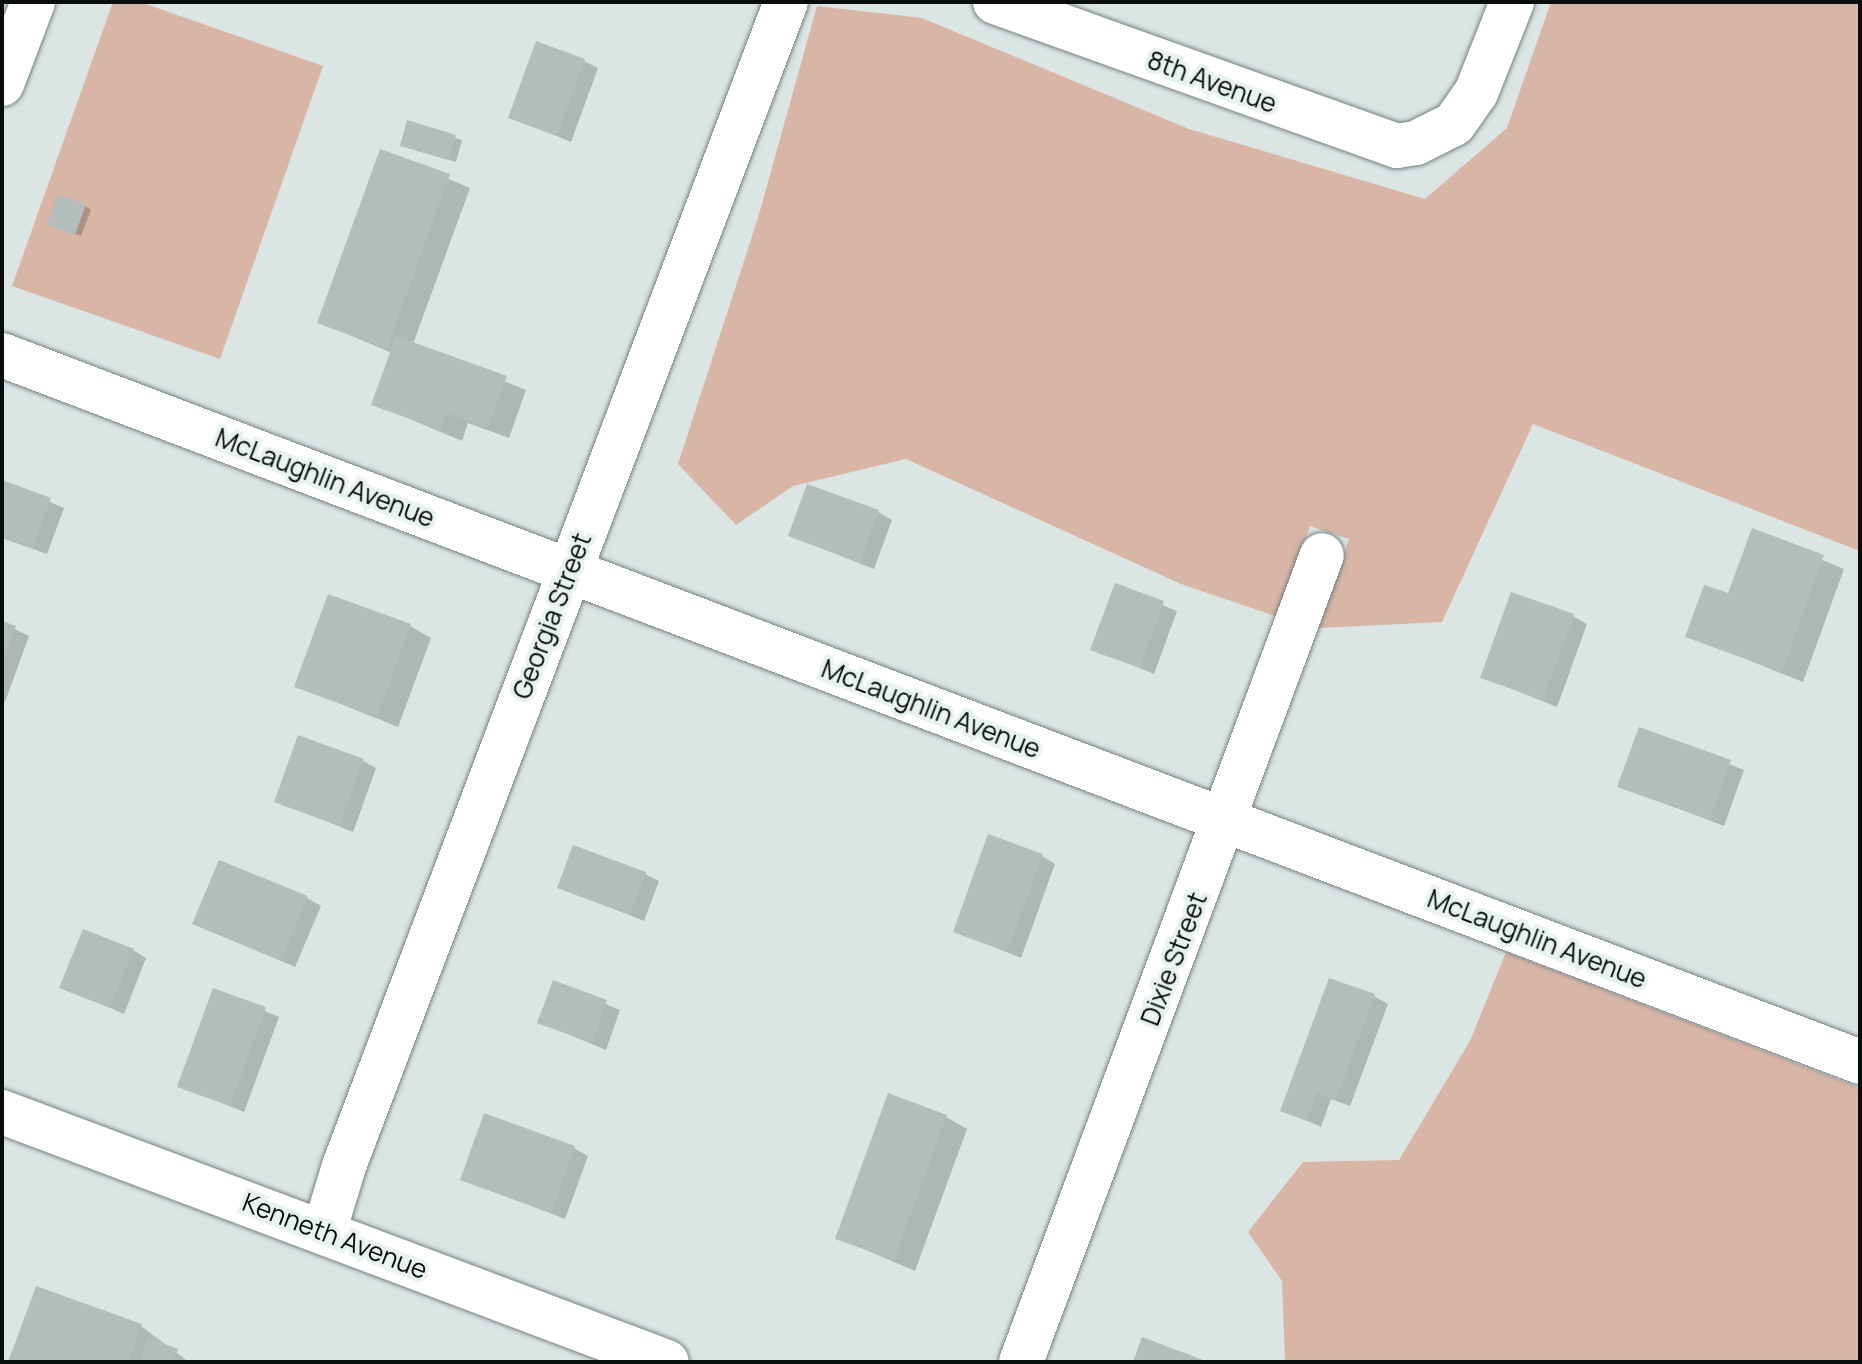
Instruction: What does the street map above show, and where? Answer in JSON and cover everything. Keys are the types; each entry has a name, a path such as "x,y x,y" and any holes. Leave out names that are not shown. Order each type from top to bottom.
{"street":[{"path":"2,84 33,2"},
{"name":"Georgia Street","path":"324,1232 568,571 786,2"},
{"name":"8th Avenue","path":"995,2 1397,146 1454,124 1476,93 1512,2"},
{"name":"McLaughlin Avenue","path":"2,355 1860,1062"},
{"name":"Dixie Street","path":"1021,1362 1225,822 1322,555"},
{"name":"Kenneth Avenue","path":"2,1112 667,1362"}],"shaded area":[{"path":"113,2 140,2 323,66 220,359 12,286"},
{"path":"1551,2 1860,2 1860,551 1533,424 1442,622 1319,628 1349,539 1310,526 1278,617 1181,584 906,459 793,486 736,525 678,464 758,218 817,6 922,18 1189,129 1425,199 1507,128"},
{"path":"1506,952 1860,1088 1860,1362 1285,1362 1282,1281 1248,1232 1303,1162 1399,1160 1470,1041"}],"building":[{"path":"536,41 585,59 557,136 508,118"},
{"path":"407,120 456,135 449,160 400,146"},
{"path":"380,149 450,174 387,349 317,323"},
{"path":"58,195 86,204 75,235 47,225"},
{"path":"396,336 507,376 488,428 447,413 441,430 371,405"},
{"path":"2,480 51,498 33,548 2,537"},
{"path":"807,484 879,510 860,563 788,536"},
{"path":"1752,528 1824,555 1782,672 1685,637 1704,585 1728,593"},
{"path":"1115,583 1164,601 1140,668 1090,650"},
{"path":"1511,592 1574,614 1543,700 1480,678"},
{"path":"328,594 411,624 377,717 294,687"},
{"path":"2,621 16,626 2,664"},
{"path":"1639,727 1731,760 1710,820 1617,787"},
{"path":"298,735 364,759 339,826 274,802"},
{"path":"988,834 1043,854 1007,952 953,932"},
{"path":"573,845 646,872 630,915 557,888"},
{"path":"219,860 308,896 281,961 192,924"},
{"path":"83,929 134,949 110,1008 59,988"},
{"path":"1329,978 1375,994 1336,1100 1317,1093 1307,1121 1280,1111"},
{"path":"553,980 607,1000 592,1043 537,1023"},
{"path":"213,988 266,1007 230,1106 177,1087"},
{"path":"888,1093 947,1115 894,1260 835,1239"},
{"path":"484,1113 575,1146 551,1213 460,1180"},
{"path":"36,1286 142,1324 128,1362 8,1362"},
{"path":"1142,1337 1203,1360 1133,1362"},
{"path":"148,1338 178,1349 173,1362 139,1362"}]}
